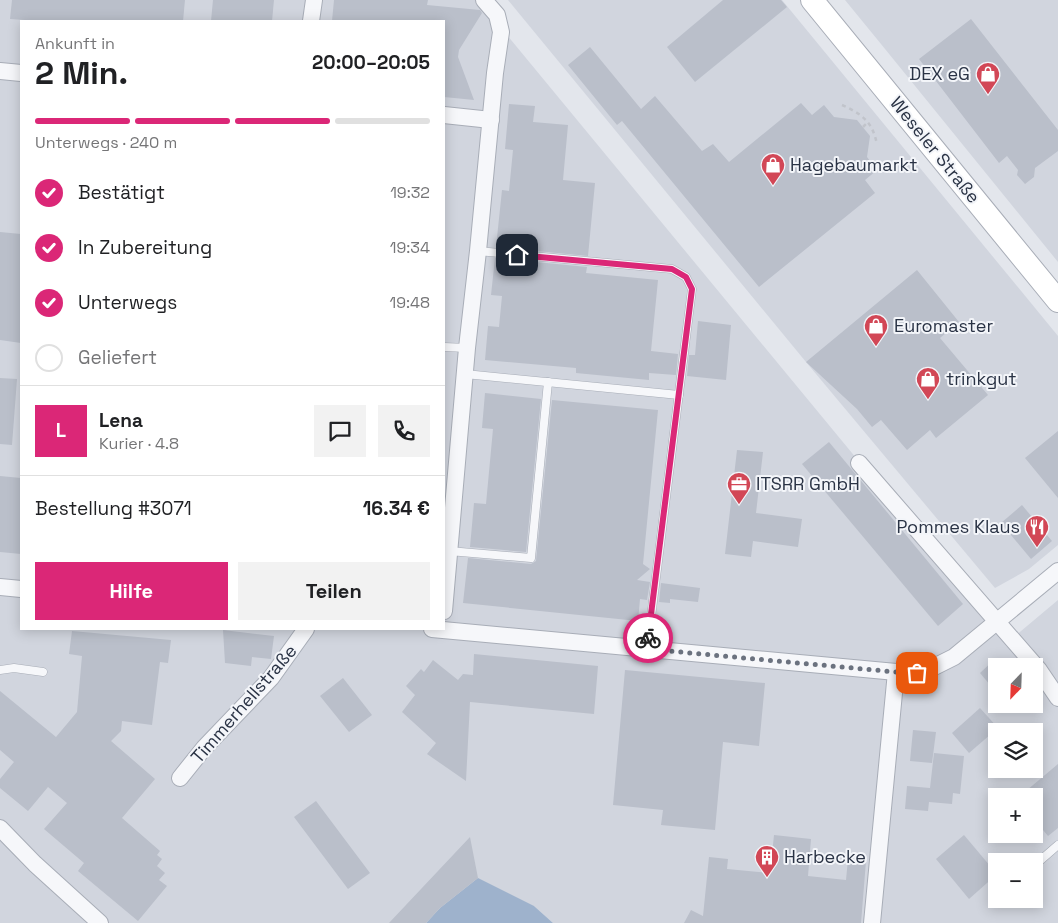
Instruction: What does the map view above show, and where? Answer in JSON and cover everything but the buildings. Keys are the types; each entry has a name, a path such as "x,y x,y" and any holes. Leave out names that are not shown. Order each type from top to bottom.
{"main road":[{"name":"Weseler Straße","path":"812,0 1058,300"}],"street":[{"path":"311,20 314,0"},
{"path":"445,599 467,348 501,32 497,15 484,0"},
{"path":"0,71 20,73"},
{"path":"445,115 492,120"},
{"path":"859,463 1039,670 1058,698"},
{"path":"445,630 917,673 934,667 954,656 1058,571"},
{"path":"0,587 20,589"},
{"name":"Timmerhellstraße","path":"180,778 204,748 271,678 305,630"},
{"path":"872,923 896,672"},
{"path":"0,828 35,864 100,923"}],"lane":[{"path":"478,251 672,269 686,277 692,289 647,649"},
{"path":"445,346 467,348"},
{"path":"465,374 679,394"},
{"path":"449,551 532,558 548,382"},
{"path":"0,670 14,668 43,672"},
{"path":"1043,858 1058,845"}],"path":[{"path":"842,105 860,114 868,123 875,132 877,145"},
{"path":"863,127 868,123"}],"shaded area":[{"path":"0,0 478,0 1008,642 1058,600 1058,923 553,923 534,906 440,908 426,923 0,923"},
{"path":"508,0 782,0 1058,336 1058,545 1029,569 995,588"},
{"path":"845,0 1058,0 1058,262 881,44"}],"water":[{"path":"478,878 534,906 553,923 426,923 440,908"}],"way so far":[{"path":"648,638 647,649 917,673"}],"place":[{"name":"DEX eG","path":"988,95"},
{"name":"Hagebaumarkt","path":"773,186"},
{"name":"Euromaster","path":"876,347"},
{"name":"trinkgut","path":"928,400"},
{"name":"ITSRR GmbH","path":"739,505"},
{"name":"Pommes Klaus","path":"1037,548"},
{"name":"Harbecke","path":"767,878"}],"route":[{"path":"517,255 672,269 686,277 692,289 648,638"}]}
